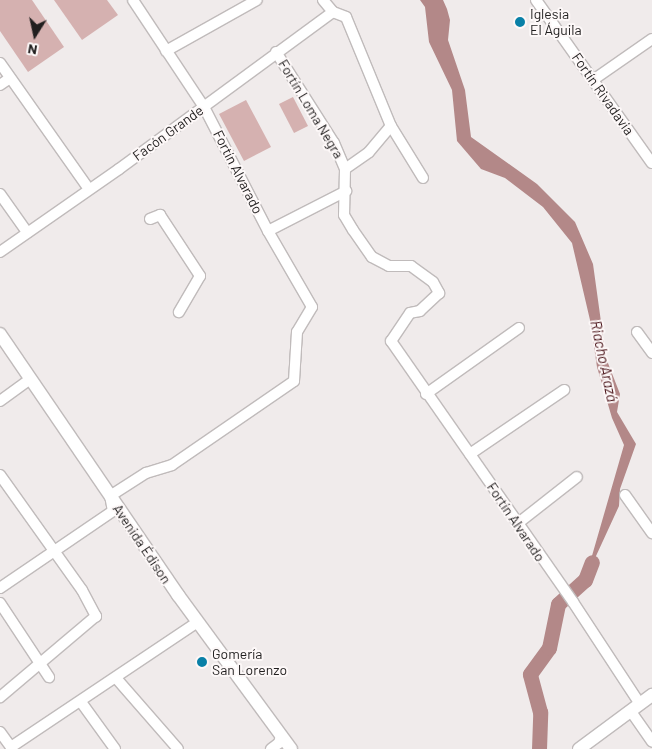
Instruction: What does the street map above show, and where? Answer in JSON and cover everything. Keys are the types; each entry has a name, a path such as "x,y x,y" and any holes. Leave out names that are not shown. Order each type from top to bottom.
{"main road":[{"name":"Avenida Édison","path":"0,334 28,381 113,511 281,745"},
{"name":"Avenida Édison","path":"0,346 28,381 110,496 281,745"},
{"path":"579,749 652,695"}],"street":[{"name":"Fortín Alvarado","path":"110,496 146,473 172,465 294,382 296,332 312,307 268,231 204,107 133,0"},
{"path":"166,52 257,0"},
{"path":"323,0 333,12 346,17 391,126 423,178"},
{"name":"Fortín Rivadavia","path":"536,0 651,159"},
{"name":"Facón Grande","path":"0,252 204,107 276,52 333,12"},
{"path":"593,80 652,39"},
{"name":"Fortín Loma Negra","path":"276,52 334,143 345,168 344,215 372,257 389,266 411,266 433,282 439,293 420,311 410,313 391,342"},
{"path":"0,63 89,189"},
{"path":"0,85 10,78"},
{"path":"345,168 369,152 391,126"},
{"path":"268,231 346,191"},
{"path":"0,194 27,232"},
{"path":"150,218 160,214 200,276 179,312"},
{"path":"426,394 519,328"},
{"path":"637,332 652,353"},
{"name":"Fortín Alvarado","path":"391,342 562,589 573,602 636,708 652,742"},
{"path":"0,401 28,381"},
{"path":"470,454 564,390"},
{"path":"0,474 53,552 82,590 96,616 0,697"},
{"path":"517,524 577,476"},
{"path":"625,494 652,533"},
{"path":"0,588 113,511 110,496"},
{"path":"0,603 49,677"},
{"path":"0,732 11,747 81,702 193,625"},
{"path":"116,678 178,749"},
{"path":"81,702 115,749"},
{"path":"26,738 27,749"}],"shaded area":[{"path":"0,0 32,0 64,47 28,72 0,31"},
{"path":"54,0 107,0 118,15 82,40"},
{"path":"293,97 308,126 294,133 279,104"},
{"path":"246,100 271,147 244,161 219,114"}],"water":[{"path":"420,0 443,0 447,9 450,20 448,40 465,90 471,137 537,184 575,222 593,264 606,358 620,394 617,412 636,444 620,489 619,506 585,580 624,445 612,418 597,367 590,320 572,243 543,207 505,178 481,169 457,141 452,90 429,42 425,7"}],"waterway":[{"name":"Riacho Arazá","path":"539,749 540,712 530,674 549,648 558,604 585,580 592,562"}],"place":[{"name":"Iglesia El Águila","path":"520,22"},
{"name":"Gomería San Lorenzo","path":"202,662"}]}
